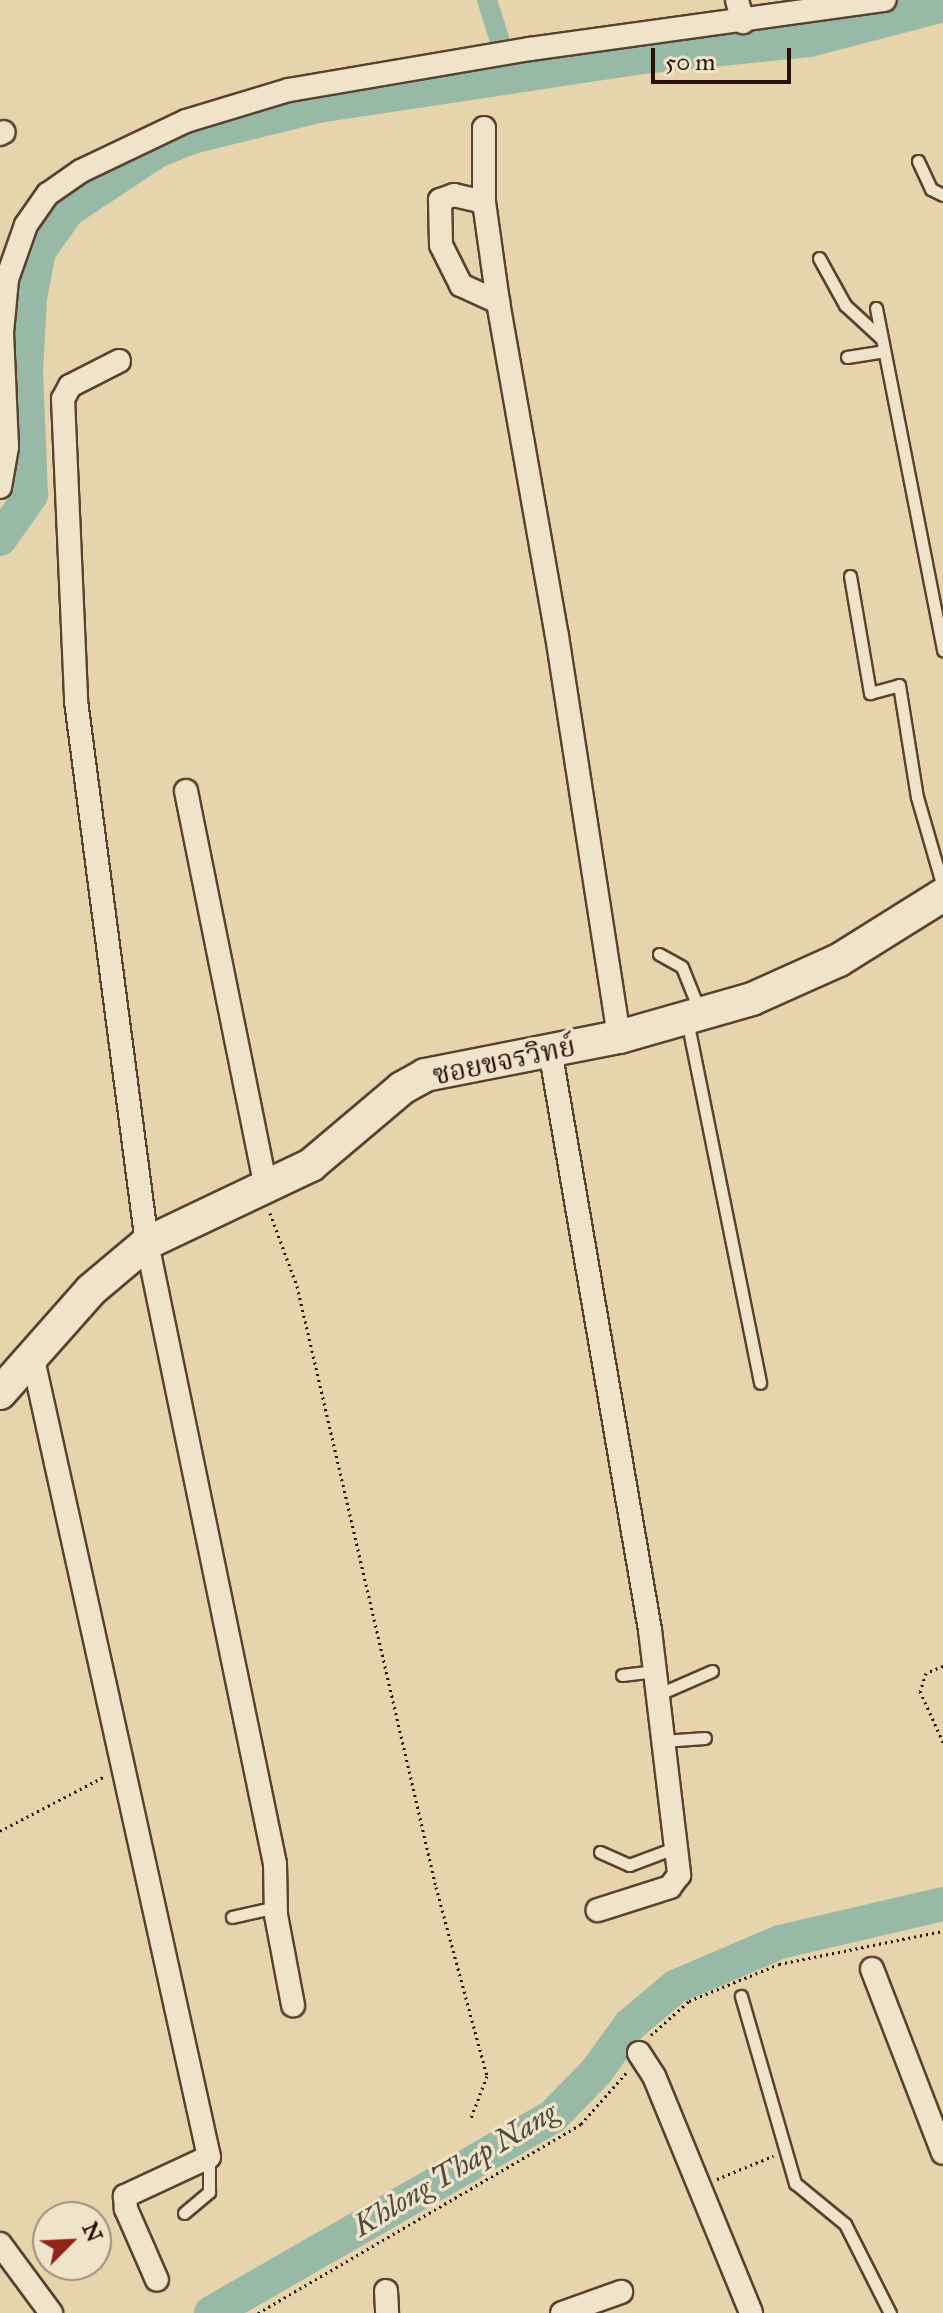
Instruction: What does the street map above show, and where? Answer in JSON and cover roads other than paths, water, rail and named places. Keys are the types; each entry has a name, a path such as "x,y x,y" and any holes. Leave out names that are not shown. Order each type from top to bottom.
{"street":[{"path":"0,487 7,447 2,333 7,279 26,225 48,194 81,171 149,137 231,106 289,90 740,11 885,0"},
{"path":"484,128 484,202 498,302 555,620 619,1037"},
{"path":"484,202 454,195 440,200 441,245 461,285 498,302"},
{"path":"119,361 70,386 63,399 69,464 67,584 76,701 147,1243 275,1864 276,1907 293,2005"},
{"path":"186,791 264,1190"},
{"name":"ซอยขจรวิทย์","path":"0,1393 91,1290 147,1243 311,1165 393,1096 425,1075 619,1037 752,999 839,960 943,895"},
{"path":"550,1050 655,1671 679,1875 670,1887 598,1910"},
{"path":"33,1359 209,2157 125,2196 126,2209 157,2280"},
{"path":"872,1969 943,2153"},
{"path":"639,2053 654,2076 751,2313"},
{"path":"0,2244 51,2313"},
{"path":"562,2313 621,2292"}],"lane":[{"path":"918,161 931,189 943,195"},
{"path":"819,258 845,305 883,345"},
{"path":"876,308 943,650"},
{"path":"847,357 883,345"},
{"path":"850,576 870,693 899,685 917,797 943,887"},
{"path":"659,954 682,967 694,1017 760,1383"},
{"path":"622,1675 655,1671"},
{"path":"657,1695 712,1671"},
{"path":"661,1741 705,1738"},
{"path":"600,1852 629,1865 674,1848"},
{"path":"232,1917 276,1907"},
{"path":"741,1996 795,2183 845,2224 890,2313"},
{"path":"184,2213 209,2192 209,2157"}],"waterway":[{"path":"487,0 511,76"},
{"path":"0,539 31,495 26,371 30,298 39,251 68,210 157,151 192,137 318,106 642,57 809,40 943,5"},
{"name":"Khlong Thap Nang","path":"211,2313 552,2117 596,2072 630,2025 675,1987 780,1942 943,1904"}]}
